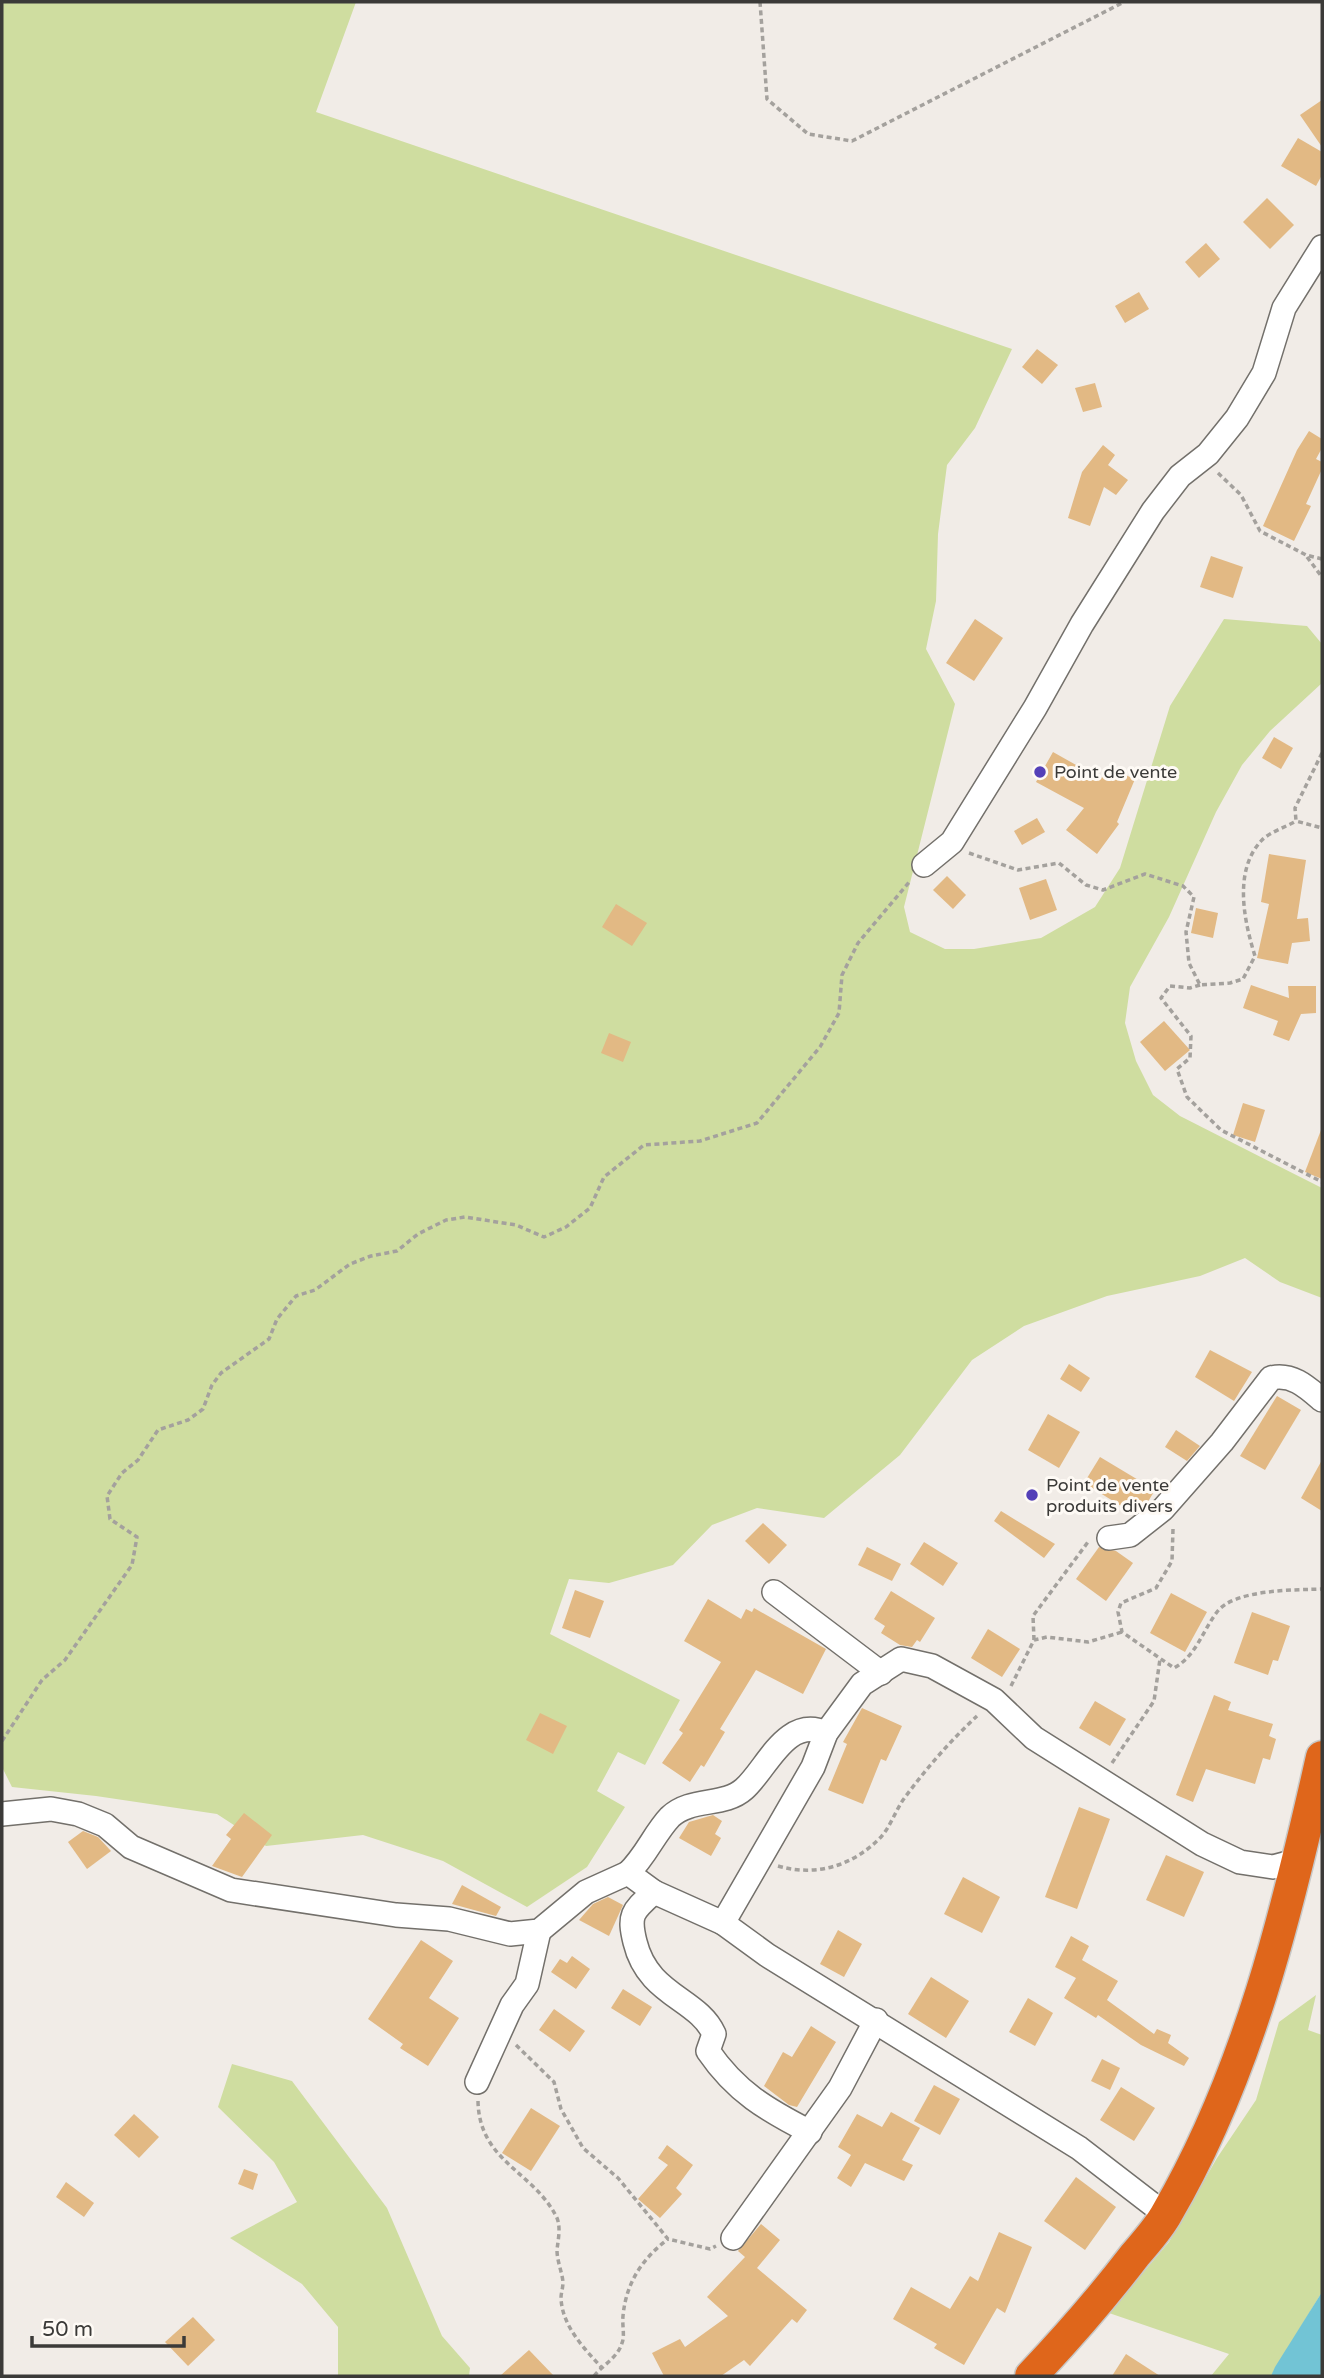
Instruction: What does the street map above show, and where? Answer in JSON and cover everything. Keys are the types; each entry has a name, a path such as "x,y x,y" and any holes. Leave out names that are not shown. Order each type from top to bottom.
{"highway":[{"path":"1031,2376 1094,2309 1166,2216 1211,2128 1258,2004 1299,1860 1322,1757"}],"street":[{"path":"924,865 952,842 1153,512 1180,476 1208,454 1237,418 1264,373 1284,308 1322,247"},
{"path":"1109,1538 1130,1535 1163,1509 1222,1442 1270,1378 1281,1376 1303,1383 1322,1400"},
{"path":"774,1592 881,1673"},
{"path":"723,1923 813,1767 826,1733 862,1684 901,1659 932,1666 999,1703 1034,1738 1202,1843 1240,1862 1273,1867 1299,1860"},
{"path":"2,1814 51,1809 78,1814 105,1825 131,1847 232,1890 396,1915 449,1919 510,1934 539,1931 586,1892 628,1872 642,1860 669,1818 679,1810 732,1796 743,1790 781,1743 803,1731 820,1730 826,1733"},
{"path":"628,1872 654,1892 723,1923 767,1955 1079,2148 1166,2216"},
{"path":"654,1892 636,1908 630,1921 639,1959 664,1989 709,2023 714,2034 708,2051 717,2064 759,2106 810,2132"},
{"path":"477,2082 512,2006 527,1984 539,1931"},
{"path":"733,2238 840,2088 876,2020"}],"path":[{"path":"760,2 767,99 808,134 852,141 1124,2"},
{"path":"1208,454 1222,479 1241,495 1260,531 1306,555 1322,559"},
{"path":"1306,555 1322,577"},
{"path":"1296,821 1295,808 1322,753"},
{"path":"1322,828 1296,821 1262,840 1242,881 1248,935 1255,956 1244,979 1190,988 1170,986 1161,998 1191,1036 1190,1058 1177,1069 1187,1097 1221,1130 1322,1182"},
{"path":"964,822 964,851 992,863 1018,870 1059,863 1086,884 1103,890 1145,874 1183,886 1194,897 1186,932 1189,963 1200,985"},
{"path":"2,1741 42,1680 65,1660 132,1565 137,1537 110,1519 107,1496 121,1473 138,1460 158,1430 188,1420 203,1409 212,1385 221,1373 269,1339 289,1302 315,1290 350,1264 397,1251 418,1234 446,1220 465,1217 516,1225 544,1237 566,1227 590,1208 604,1177 644,1144 700,1141 757,1123 778,1101 820,1046 839,1013 842,975 858,943 924,865"},
{"path":"1163,1509 1175,1531 1172,1561 1156,1588 1121,1603 1118,1612 1122,1632 1174,1668 1186,1661 1218,1610 1234,1600 1277,1591 1322,1589"},
{"path":"758,1861 783,1868 818,1871 850,1861 881,1837 901,1803 949,1742 999,1703 1034,1640 1034,1616 1049,1593 1088,1542 1098,1537 1109,1538"},
{"path":"1034,1640 1047,1637 1088,1642 1122,1632"},
{"path":"1099,1780 1154,1702 1160,1659"},
{"path":"506,2024 515,2043 554,2082 561,2109 583,2148 618,2178 668,2239 710,2249 733,2238"},
{"path":"477,2082 478,2117 487,2142 539,2194 558,2220 557,2252 563,2283 561,2300 579,2343 601,2367"},
{"path":"594,2376 614,2357 623,2342 622,2318 638,2269 650,2252 668,2239"}],"green space":[{"path":"2,2 356,2 316,112 1012,349 975,428 947,465 938,534 936,601 926,649 955,704 904,907 910,932 945,949 974,949 1041,938 1095,907 1120,868 1170,706 1224,619 1307,626 1322,644 1322,683 1270,731 1242,765 1216,812 1169,917 1130,987 1125,1023 1136,1061 1153,1095 1180,1116 1322,1188 1322,1298 1280,1282 1245,1258 1200,1276 1107,1296 1024,1326 972,1360 900,1455 824,1518 757,1508 712,1525 673,1565 609,1583 569,1579 550,1634 680,1700 645,1765 618,1752 597,1791 625,1807 587,1867 527,1907 443,1861 363,1835 266,1846 217,1814 12,1787 2,1767"},
{"path":"1316,1995 1308,2030 1322,2035 1322,2292 1271,2376 1211,2376 1229,2354 1109,2313 1169,2242 1217,2158 1256,2100 1279,2022"},
{"path":"232,2064 292,2081 387,2208 442,2336 470,2368 469,2376 338,2376 338,2327 302,2284 230,2238 297,2202 274,2162 218,2107"}],"water":[{"path":"1322,2292 1322,2376 1271,2376 1275,2367"}],"building":[{"path":"1322,100 1322,147 1300,115"},
{"path":"1298,138 1322,152 1322,175 1316,186 1281,166"},
{"path":"1267,198 1294,225 1270,249 1243,222"},
{"path":"1206,243 1220,259 1199,278 1185,262"},
{"path":"1139,292 1149,309 1125,323 1115,306"},
{"path":"1037,349 1058,365 1042,384 1022,367"},
{"path":"1095,383 1102,407 1083,412 1075,388"},
{"path":"1309,431 1322,439 1322,448 1316,459 1322,462 1322,469 1306,504 1311,506 1294,541 1263,526 1297,450"},
{"path":"1103,445 1115,455 1108,465 1128,480 1116,495 1104,487 1090,526 1068,518 1082,472"},
{"path":"1211,556 1243,567 1233,598 1200,587"},
{"path":"975,619 1003,638 974,681 946,663"},
{"path":"1274,737 1293,748 1281,769 1262,758"},
{"path":"1053,752 1101,779 1104,772 1116,776 1118,772 1135,779 1117,822 1119,824 1097,854 1066,830 1084,808 1036,782"},
{"path":"1037,818 1045,832 1022,845 1014,831"},
{"path":"1269,854 1306,860 1297,919 1308,918 1310,941 1292,943 1288,964 1257,958 1269,904 1261,902"},
{"path":"947,876 966,895 953,909 933,890"},
{"path":"1046,879 1057,910 1030,920 1019,888"},
{"path":"616,904 647,923 632,946 602,927"},
{"path":"1196,908 1218,913 1213,938 1191,933"},
{"path":"1251,985 1289,998 1288,986 1316,986 1316,1013 1301,1014 1289,1041 1273,1035 1278,1021 1243,1008"},
{"path":"1164,1021 1190,1050 1165,1071 1140,1042"},
{"path":"609,1033 631,1042 623,1062 601,1053"},
{"path":"1243,1103 1265,1110 1255,1142 1233,1135"},
{"path":"1322,1130 1322,1179 1305,1172"},
{"path":"1210,1350 1252,1372 1234,1401 1195,1377"},
{"path":"1069,1364 1090,1378 1081,1392 1060,1379"},
{"path":"1277,1396 1301,1410 1265,1470 1240,1456"},
{"path":"1048,1414 1080,1432 1059,1468 1028,1450"},
{"path":"1176,1430 1200,1446 1187,1461 1165,1447"},
{"path":"1100,1457 1155,1490 1146,1505 1134,1514 1084,1483"},
{"path":"1322,1460 1322,1511 1301,1498"},
{"path":"1001,1511 1055,1544 1044,1558 994,1521"},
{"path":"763,1523 787,1545 769,1564 745,1541"},
{"path":"924,1542 958,1563 943,1586 910,1564"},
{"path":"867,1547 901,1564 892,1581 858,1565"},
{"path":"1099,1547 1116,1551 1133,1563 1106,1601 1076,1579"},
{"path":"575,1590 604,1601 590,1638 562,1628"},
{"path":"891,1591 935,1618 920,1642 917,1640 912,1647 900,1645 881,1633 885,1626 874,1619"},
{"path":"1171,1593 1207,1612 1185,1652 1150,1633"},
{"path":"708,1599 741,1619 746,1609 752,1612 754,1608 826,1649 803,1694 756,1670 720,1729 725,1732 704,1767 701,1765 690,1782 662,1763 683,1733 679,1730 721,1662 684,1641"},
{"path":"1252,1612 1290,1626 1278,1661 1273,1660 1268,1675 1234,1663"},
{"path":"988,1629 1020,1649 1002,1677 971,1658"},
{"path":"1214,1695 1231,1702 1228,1710 1273,1724 1269,1736 1276,1739 1270,1760 1263,1758 1255,1784 1206,1769 1193,1802 1176,1795"},
{"path":"1095,1701 1126,1719 1110,1746 1079,1728"},
{"path":"862,1708 902,1726 886,1761 881,1759 863,1804 828,1790 847,1744 843,1742"},
{"path":"540,1713 567,1726 553,1754 526,1740"},
{"path":"1079,1807 1110,1819 1077,1909 1045,1897"},
{"path":"244,1813 272,1835 242,1877 212,1866 231,1839 226,1835"},
{"path":"713,1815 722,1821 715,1834 721,1838 711,1856 679,1838 689,1822"},
{"path":"83,1831 98,1837 111,1851 87,1869 68,1842"},
{"path":"1166,1855 1204,1872 1184,1917 1146,1900"},
{"path":"963,1877 1000,1897 982,1933 944,1914"},
{"path":"462,1885 501,1907 496,1916 452,1904"},
{"path":"608,1897 623,1905 609,1936 579,1920 593,1904"},
{"path":"838,1930 862,1944 844,1977 820,1964"},
{"path":"1071,1936 1089,1946 1082,1960 1118,1981 1107,2000 1154,2034 1157,2029 1171,2035 1168,2043 1189,2058 1184,2066 1141,2045 1098,2015 1096,2018 1064,1998 1076,1978 1055,1967"},
{"path":"421,1940 453,1961 429,1998 459,2018 428,2066 400,2048 403,2044 368,2019"},
{"path":"572,1956 590,1969 576,1989 551,1972 560,1959 567,1963"},
{"path":"931,1977 969,2001 946,2038 908,2014"},
{"path":"623,1989 652,2007 640,2026 611,2008"},
{"path":"1028,1998 1053,2013 1035,2046 1009,2032"},
{"path":"554,2009 585,2031 570,2052 539,2030"},
{"path":"811,2026 836,2042 797,2107 789,2105 764,2086 783,2052 792,2057"},
{"path":"1102,2059 1120,2068 1110,2090 1091,2081"},
{"path":"934,2085 960,2099 940,2135 914,2121"},
{"path":"1121,2087 1155,2108 1134,2141 1100,2120"},
{"path":"531,2108 560,2126 531,2171 502,2153"},
{"path":"891,2112 920,2128 902,2160 913,2165 904,2181 865,2163 851,2187 837,2178 851,2155 838,2147 857,2114 882,2127"},
{"path":"134,2114 159,2137 139,2158 114,2135"},
{"path":"667,2145 693,2165 676,2188 682,2194 660,2218 638,2199 668,2165 658,2158"},
{"path":"244,2169 258,2174 253,2190 238,2184"},
{"path":"1076,2177 1116,2207 1085,2250 1044,2221"},
{"path":"66,2182 94,2203 84,2217 56,2197"},
{"path":"761,2224 780,2240 757,2268 807,2310 797,2323 792,2319 750,2366 744,2360 721,2376 664,2376 652,2353 680,2339 685,2347 728,2316 707,2297 745,2257 738,2251"},
{"path":"999,2232 1032,2247 1005,2313 997,2308 964,2365 934,2348 937,2344 893,2319 911,2287 950,2309 970,2276 978,2281"},
{"path":"193,2317 215,2340 188,2366 165,2342"},
{"path":"529,2350 554,2376 500,2376"},
{"path":"1126,2354 1160,2376 1112,2376"}],"place":[{"name":"Point de vente","path":"1040,772"},
{"name":"Point de vente produits divers","path":"1032,1495"}]}
